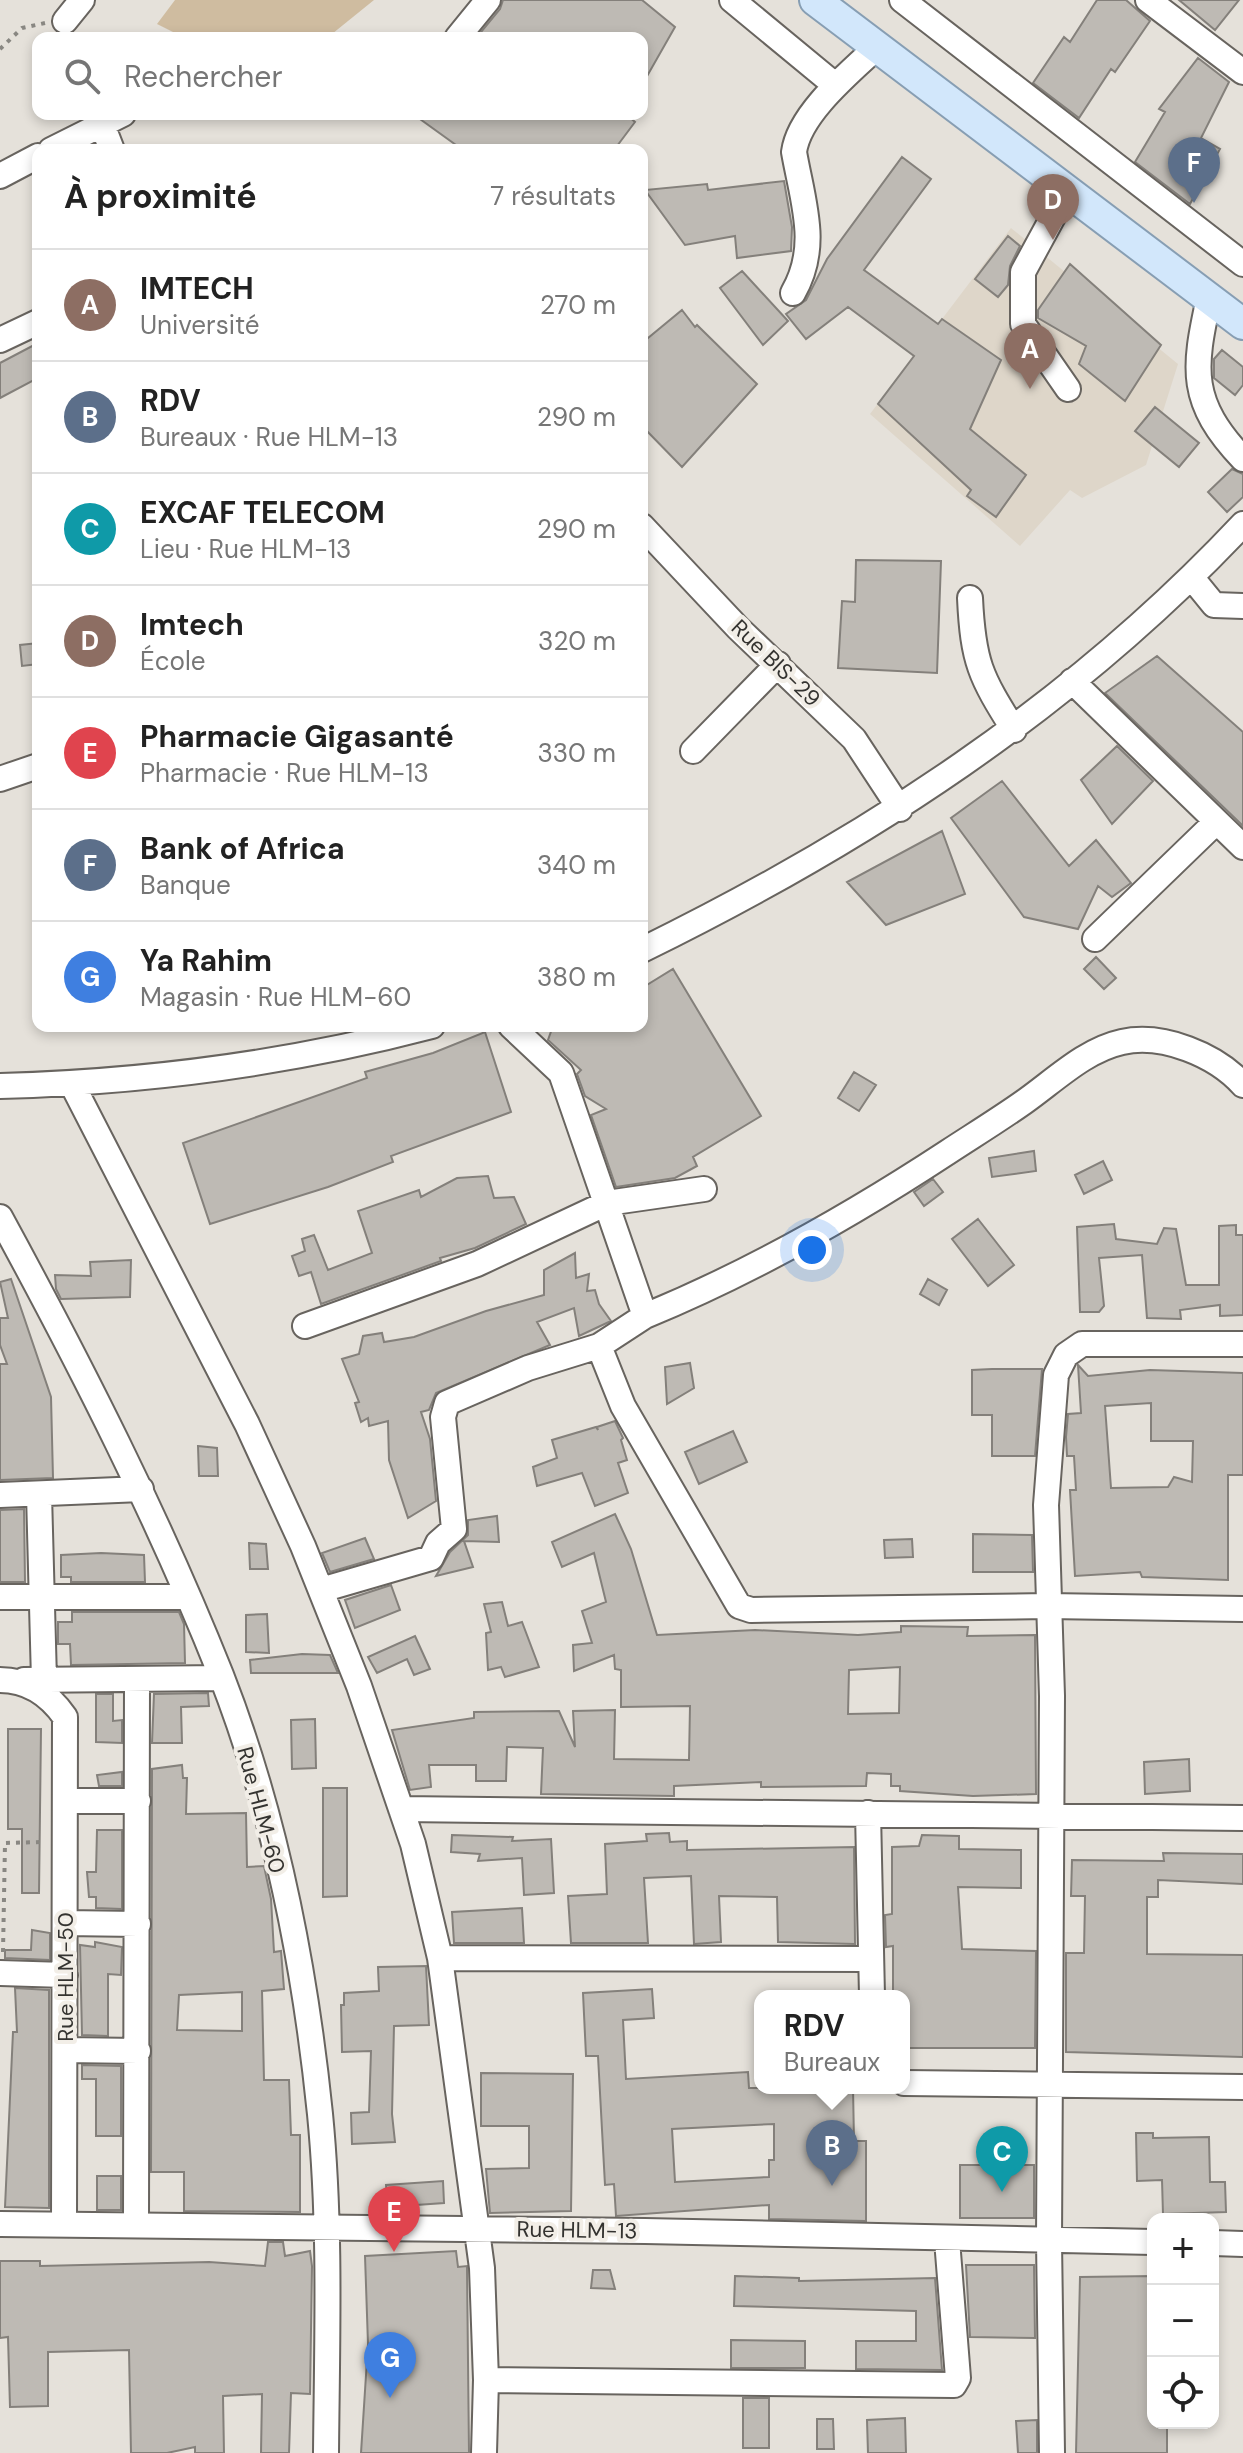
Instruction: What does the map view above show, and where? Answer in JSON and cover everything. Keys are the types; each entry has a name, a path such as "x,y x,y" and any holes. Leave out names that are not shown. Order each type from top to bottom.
{"main road":[{"path":"815,0 1232,318"}],"street":[{"path":"65,21 82,0"},
{"path":"462,32 488,0"},
{"path":"732,0 835,85"},
{"path":"902,0 1243,264"},
{"path":"1148,0 1243,72"},
{"path":"793,293 804,273 810,245 794,152 796,137 835,85 877,47"},
{"path":"63,144 110,120"},
{"path":"112,120 112,144"},
{"path":"0,176 32,159"},
{"path":"1067,191 1023,272 1023,324 1068,389"},
{"path":"1232,318 1196,353 1202,399 1223,438 1243,459"},
{"path":"0,340 32,325"},
{"path":"648,947 792,874 900,809 1014,730 1192,578 1243,524"},
{"name":"Rue BIS-29","path":"648,532 738,628 854,739 900,809"},
{"path":"1192,578 1214,605 1243,606"},
{"path":"970,598 972,643 983,680 1014,730"},
{"path":"693,751 778,664"},
{"path":"1072,681 1243,847"},
{"path":"0,779 32,768"},
{"path":"1095,939 1216,822"},
{"path":"517,1032 561,1073 645,1316"},
{"path":"0,1086 72,1084 256,1063 373,1034"},
{"path":"321,1590 431,1558 438,1543 454,1529 443,1417 447,1403 528,1368 599,1346 645,1316 745,1272 855,1211 1013,1109 1065,1071 1121,1042 1159,1043 1196,1052 1232,1073 1243,1085"},
{"path":"72,1084 247,1424 321,1590 424,1881 440,1958 477,2229 484,2301 484,2453"},
{"path":"305,1326 477,1264 607,1203 704,1189"},
{"name":"Rue HLM-60","path":"0,1217 11,1258 96,1395 141,1489 222,1678 255,1780 298,1966 320,2115 327,2227 326,2453"},
{"path":"1052,2453 1049,2086 1052,1696 1046,1505 1056,1375 1066,1355 1082,1344 1243,1344"},
{"path":"599,1346 623,1406 739,1606 751,1610 1048,1606 1243,1609"},
{"path":"0,1495 141,1489"},
{"path":"39,1494 44,1680"},
{"path":"0,1597 187,1597"},
{"path":"9,1680 222,1678"},
{"path":"136,2224 137,1679"},
{"name":"Rue HLM-50","path":"9,1680 43,1693 60,1709 66,1730 64,2224"},
{"path":"66,1801 138,1801"},
{"path":"401,1809 1243,1818"},
{"path":"868,1813 872,1990"},
{"path":"65,1923 138,1924"},
{"path":"440,1958 870,1959"},
{"path":"1,1973 65,1975"},
{"path":"65,2050 138,2051"},
{"path":"910,2083 1243,2087"},
{"name":"Rue HLM-13","path":"0,2224 477,2229 1147,2242"},
{"path":"486,2380 954,2385 958,2378 947,2240"},
{"path":"1219,2243 1243,2244"}],"path":[{"path":"1,1973 5,1843 65,1841"}],"shaded area":[{"path":"175,0 374,0 334,32 173,32 157,24"},
{"path":"1011,228 1178,364 1146,465 1082,498 1070,490 1020,546 870,414"}],"building":[{"path":"503,0 642,0 675,27 648,74 648,32 481,32 500,9"},
{"path":"1097,0 1126,0 1150,21 1115,72 1111,69 1079,118 1033,83 1064,37 1070,42"},
{"path":"1179,0 1239,0 1215,30"},
{"path":"1198,58 1229,82 1201,138 1220,149 1190,204 1135,162 1165,112 1159,109"},
{"path":"421,120 635,122 618,144 455,144"},
{"path":"902,157 931,179 864,270 938,324 942,319 1001,360 970,429 1026,475 996,517 967,496 971,490 878,404 914,356 848,307 806,339 786,314 806,300 827,259"},
{"path":"784,181 792,227 791,251 737,258 735,236 685,245 648,194 648,190 707,184 708,190"},
{"path":"1008,236 1020,246 1010,266 1008,285 998,297 975,279"},
{"path":"1070,264 1161,345 1125,401 1079,364 1086,346 1038,318 1038,310"},
{"path":"742,271 788,321 763,345 720,288"},
{"path":"682,310 695,327 697,325 757,384 682,467 648,432 648,338"},
{"path":"32,346 32,381 0,398 0,363"},
{"path":"1222,350 1243,367 1243,385 1235,395 1214,378 1214,359"},
{"path":"1155,407 1199,443 1179,467 1135,431"},
{"path":"1232,469 1243,474 1243,497 1227,512 1208,492"},
{"path":"856,560 941,561 937,673 838,668 842,601 855,602"},
{"path":"32,644 32,665 22,666 20,645"},
{"path":"1157,656 1243,732 1243,826 1105,693"},
{"path":"1117,746 1153,781 1112,824 1081,780"},
{"path":"1002,781 1069,866 1096,840 1131,883 1112,897 1098,886 1078,929 1024,917 951,818"},
{"path":"942,831 965,894 886,925 847,882"},
{"path":"1096,957 1116,978 1104,989 1084,969"},
{"path":"673,969 761,1116 693,1157 697,1166 675,1178 616,1187 591,1115 606,1109 585,1096 577,1074 581,1070 548,1040 551,1032 648,1032 648,984"},
{"path":"485,1032 511,1112 391,1156 393,1162 328,1187 210,1224 183,1143 367,1078 365,1072 433,1053"},
{"path":"854,1072 876,1085 859,1111 838,1098"},
{"path":"1034,1151 1036,1171 992,1177 989,1158"},
{"path":"1103,1161 1112,1180 1084,1194 1075,1175"},
{"path":"488,1176 494,1198 514,1197 526,1224 475,1248 440,1258 441,1261 321,1304 311,1272 299,1276 292,1256 305,1251 302,1239 314,1235 328,1270 372,1253 358,1211 419,1190 421,1197 457,1178"},
{"path":"933,1179 943,1192 924,1206 914,1192"},
{"path":"978,1219 1014,1265 988,1286 952,1239"},
{"path":"1114,1224 1116,1239 1157,1244 1164,1228 1176,1229 1186,1285 1219,1285 1219,1226 1236,1225 1236,1235 1243,1235 1243,1315 1220,1316 1220,1305 1180,1310 1181,1319 1147,1318 1142,1255 1099,1258 1104,1306 1099,1312 1080,1312 1077,1227"},
{"path":"575,1253 576,1278 589,1274 587,1291 595,1290 599,1304 611,1321 579,1336 574,1308 537,1322 550,1345 436,1393 429,1410 421,1412 430,1439 436,1501 408,1518 389,1460 388,1421 369,1426 368,1418 361,1422 355,1403 359,1402 342,1359 359,1354 363,1336 382,1333 384,1342 414,1337 486,1311 544,1295 544,1270"},
{"path":"131,1260 130,1297 61,1299 56,1289 55,1275 91,1276 90,1262"},
{"path":"11,1279 51,1397 53,1478 0,1480 0,1364 7,1364 0,1345 0,1318 8,1318 0,1282"},
{"path":"928,1279 947,1290 939,1305 920,1294"},
{"path":"690,1363 694,1388 667,1404 665,1367"},
{"path":"1078,1365 1088,1376 1150,1370 1243,1373 1243,1475 1228,1475 1228,1580 1142,1577 1140,1572 1075,1576 1070,1490 1076,1490 1074,1456 1067,1456 1066,1437 1068,1414 1081,1413","holes":["1151,1403 1151,1441 1193,1441 1192,1482 1174,1477 1168,1487 1111,1488 1105,1406"]},
{"path":"1042,1369 1035,1456 992,1456 992,1415 972,1415 972,1370"},
{"path":"615,1421 623,1438 627,1460 618,1463 628,1493 595,1506 582,1473 537,1486 533,1467 557,1458 552,1440 596,1427 598,1430 597,1427"},
{"path":"733,1431 747,1462 699,1484 685,1452"},
{"path":"198,1446 217,1448 218,1476 199,1476"},
{"path":"24,1509 25,1582 0,1582 0,1510"},
{"path":"615,1514 631,1549 657,1635 755,1630 858,1635 901,1632 901,1626 968,1627 967,1636 1035,1635 1036,1794 973,1796 900,1791 900,1786 891,1786 891,1774 867,1773 866,1786 761,1787 761,1782 674,1786 674,1796 541,1794 543,1748 507,1747 506,1781 476,1781 476,1765 429,1765 431,1787 410,1790 392,1730 474,1718 474,1712 559,1711 575,1747 573,1711 615,1710 614,1759 689,1760 690,1706 621,1707 621,1670 615,1669 614,1655 574,1671 573,1645 592,1643 582,1611 606,1602 594,1553 562,1567 552,1542","holes":["900,1667 899,1713 848,1714 849,1670"]},
{"path":"497,1516 499,1542 464,1541 473,1567 436,1576 450,1552 468,1535 468,1520"},
{"path":"973,1534 1032,1535 1033,1572 973,1572"},
{"path":"365,1538 374,1559 330,1572 322,1553"},
{"path":"912,1539 913,1557 885,1558 884,1540"},
{"path":"249,1543 266,1544 268,1569 250,1569"},
{"path":"61,1555 144,1555 145,1582 71,1582 71,1577 61,1577"},
{"path":"391,1585 400,1610 355,1628 345,1600"},
{"path":"502,1602 508,1626 522,1622 539,1667 505,1677 501,1667 488,1670 486,1633 491,1632 484,1604"},
{"path":"72,1612 179,1612 184,1624 185,1663 71,1665 70,1644 58,1644 58,1622 72,1622"},
{"path":"267,1614 269,1653 246,1652 246,1615"},
{"path":"415,1636 430,1669 414,1675 407,1659 377,1673 368,1657"},
{"path":"302,1654 330,1655 338,1673 251,1673 250,1660"},
{"path":"208,1693 209,1706 181,1707 182,1743 152,1743 154,1694"},
{"path":"96,1694 113,1694 113,1721 122,1720 122,1743 96,1742"},
{"path":"315,1719 316,1768 292,1769 291,1720"},
{"path":"8,1729 41,1729 39,1893 22,1893 22,1829 8,1829"},
{"path":"1189,1759 1190,1791 1145,1794 1144,1762"},
{"path":"182,1765 183,1778 187,1778 186,1814 246,1813 247,1867 264,1866 271,1899 274,1952 281,1951 284,1989 262,1991 264,2080 289,2080 291,2135 300,2135 300,2212 184,2211 184,2172 151,2172 152,1769","holes":["242,1992 242,2031 177,2030 179,1995"]},
{"path":"122,1772 122,1786 99,1786 97,1775"},
{"path":"323,1788 347,1788 347,1896 323,1897"},
{"path":"97,1830 122,1830 122,1909 96,1908 96,1897 89,1897 87,1872 96,1872"},
{"path":"669,1833 670,1842 687,1841 687,1850 854,1847 855,1944 778,1942 777,1897 719,1896 721,1942 694,1944 691,1876 644,1878 648,1943 571,1943 568,1896 607,1894 605,1844 647,1841 646,1834"},
{"path":"452,1835 513,1837 512,1841 551,1839 554,1893 524,1895 522,1858 478,1861 480,1854 451,1852"},
{"path":"922,1835 959,1836 959,1849 1021,1850 1021,1888 958,1887 962,1949 1036,1951 1035,2048 910,2048 910,1990 893,1990 893,1946 886,1947 885,1915 892,1914 892,1847 919,1846"},
{"path":"1163,1853 1243,1854 1243,1884 1158,1880 1158,1897 1147,1897 1147,1954 1243,1955 1243,2057 1066,2052 1066,1953 1084,1953 1085,1896 1071,1896 1072,1860 1164,1861"},
{"path":"522,1908 524,1943 454,1943 452,1912"},
{"path":"32,1930 50,1933 50,1960 5,1958 5,1950 31,1950"},
{"path":"95,1942 122,1947 121,1975 108,1974 108,2036 82,2035 80,1945 95,1947"},
{"path":"426,1966 429,2025 394,2026 392,2114 395,2142 352,2144 351,2113 369,2112 371,2051 342,2052 341,2005 344,2005 344,1993 379,1991 378,1967"},
{"path":"15,1988 49,1990 49,2208 5,2207 13,2032 17,2032"},
{"path":"652,1989 654,2018 623,2020 626,2079 748,2072 749,2088 754,2088 754,2094 853,2094 854,2141 866,2141 866,2221 769,2219 769,2205 616,2216 614,2184 605,2185 598,2056 586,2056 583,1993","holes":["774,2124 774,2160 769,2160 769,2177 675,2182 672,2129"]},
{"path":"82,2065 121,2066 121,2136 96,2136 96,2079 82,2079"},
{"path":"481,2073 573,2074 571,2211 490,2213 486,2169 529,2168 529,2126 481,2126"},
{"path":"1136,2133 1153,2133 1153,2138 1209,2137 1210,2182 1225,2182 1226,2212 1163,2213 1162,2180 1137,2181"},
{"path":"960,2165 1034,2165 1034,2218 960,2218"},
{"path":"97,2176 121,2176 121,2210 97,2210"},
{"path":"443,2181 444,2203 388,2207 386,2185"},
{"path":"268,2242 283,2242 285,2256 310,2251 312,2266 310,2394 291,2393 289,2453 261,2453 262,2394 223,2396 224,2453 195,2453 195,2447 167,2453 131,2453 129,2350 48,2352 48,2406 10,2407 8,2337 0,2338 0,2261 40,2261 40,2266 209,2262 265,2266"},
{"path":"456,2251 458,2267 467,2266 469,2453 361,2453 368,2344 365,2256"},
{"path":"966,2265 1034,2265 1035,2338 970,2337"},
{"path":"593,2270 610,2270 615,2289 591,2288"},
{"path":"735,2276 799,2278 799,2281 935,2278 942,2370 856,2369 856,2341 916,2341 916,2311 734,2306"},
{"path":"1147,2276 1147,2429 1167,2429 1167,2453 1076,2453 1080,2277"},
{"path":"731,2340 805,2341 805,2368 731,2368"},
{"path":"743,2398 769,2398 769,2448 743,2448"},
{"path":"905,2418 906,2453 868,2453 867,2420"},
{"path":"817,2419 833,2419 834,2449 817,2449"},
{"path":"1037,2420 1037,2453 1018,2453 1016,2421"}],"place":[{"name":"Bank of Africa","path":"1194,203"},
{"name":"Imtech","path":"1053,240"},
{"name":"IMTECH","path":"1030,389"},
{"name":"RDV","path":"832,2186"},
{"name":"EXCAF TELECOM","path":"1002,2192"},
{"name":"Pharmacie Gigasanté","path":"394,2252"},
{"name":"Ya Rahim","path":"390,2398"}]}
